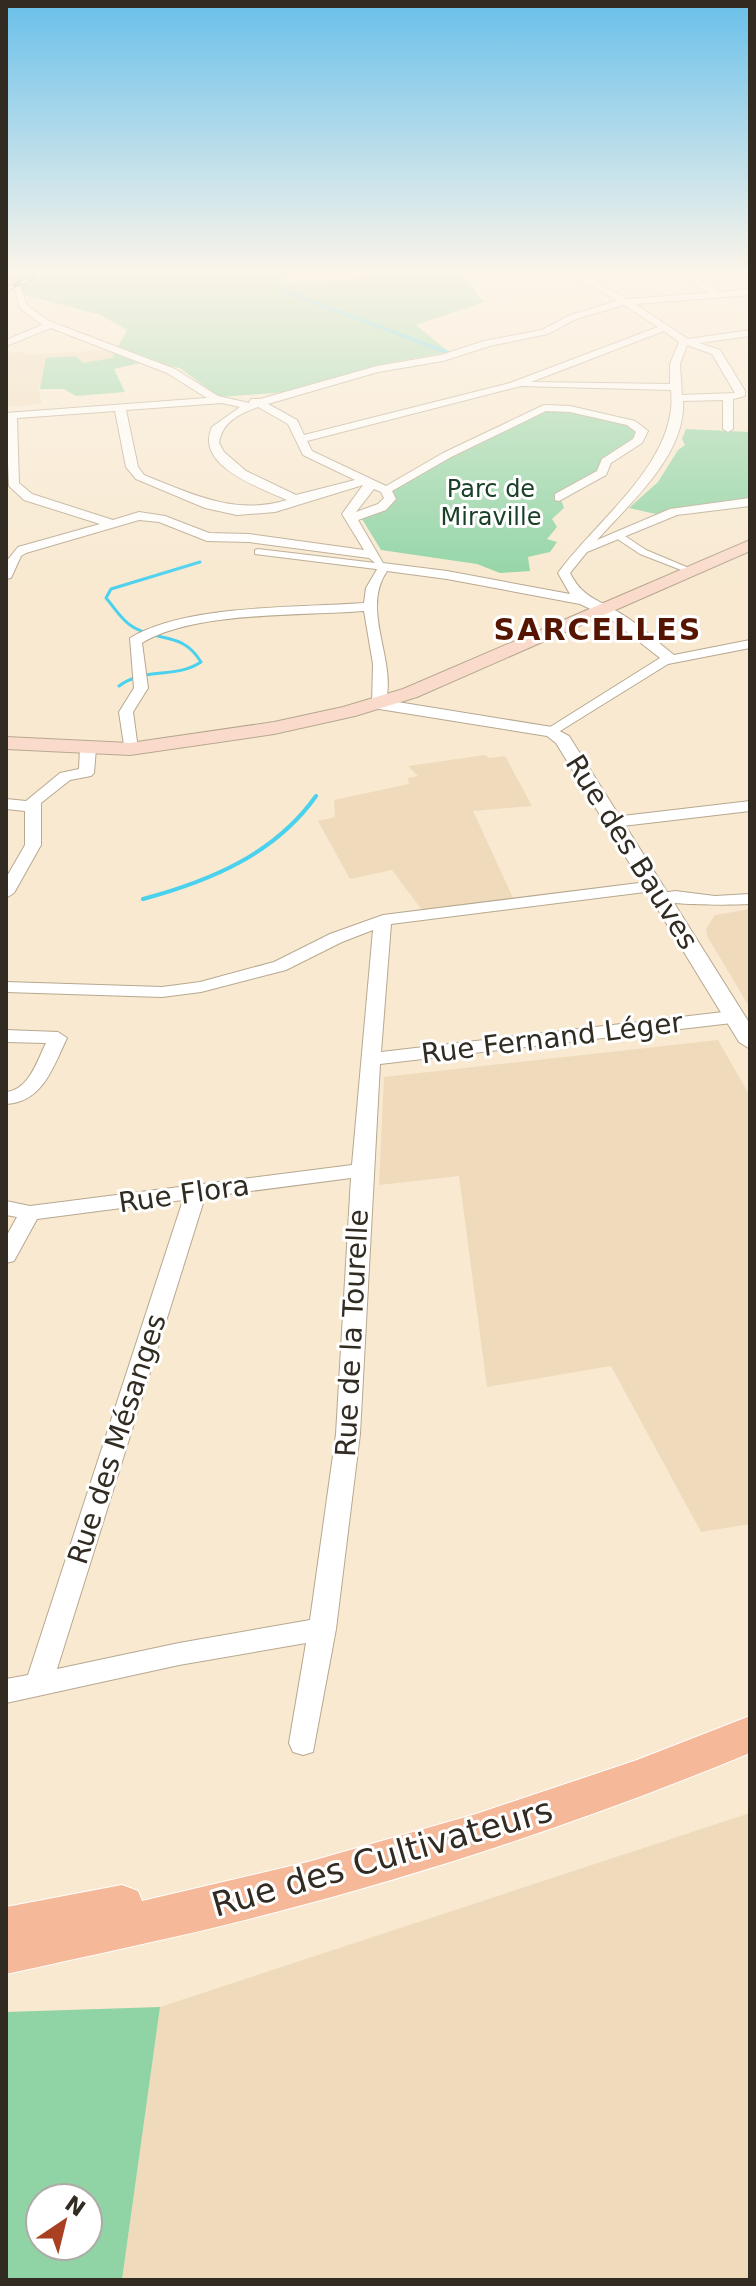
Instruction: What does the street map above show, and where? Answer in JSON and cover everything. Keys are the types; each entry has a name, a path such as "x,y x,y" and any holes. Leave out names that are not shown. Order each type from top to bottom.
{"main road":[{"path":"6,743 130,749 274,728 379,704 750,545"},
{"name":"Rue des Cultivateurs","path":"6,1929 194,1892 393,1839 527,1797 654,1752 750,1712"},
{"name":"Rue des Cultivateurs","path":"6,1952 291,1887 399,1857 563,1805 750,1734"}],"street":[{"path":"181,377 221,400"},
{"path":"304,499 294,499 225,462 217,451 213,434 247,403 289,395 351,377"},
{"path":"302,439 514,385 536,377"},
{"path":"584,601 564,578 565,570 589,548 645,479 674,428 677,393 675,377"},
{"path":"514,385 740,396 731,377"},
{"path":"728,397 728,429"},
{"path":"110,523 28,497 13,484 8,416 221,400 247,403 293,422 307,453 374,485 390,499 382,507 349,519"},
{"path":"120,408 132,467 151,484 237,511 275,508 374,485 544,408 570,409 631,423 642,431 638,441 606,461 602,473 559,497"},
{"path":"374,485 348,514 378,561 369,607 379,662 379,704"},
{"path":"8,567 22,550 139,516 183,496"},
{"path":"589,548 674,512 750,502"},
{"path":"139,516 161,519 207,537 249,538 584,601 605,609 670,659"},
{"path":"619,536 643,552 692,571"},
{"path":"258,552 378,561"},
{"path":"556,596 571,588"},
{"path":"130,749 126,712 140,694 135,641 147,632 227,618 369,607"},
{"path":"552,732 574,715 670,659 750,644"},
{"name":"Rue des Bauves","path":"379,704 552,732 563,740 750,1042"},
{"path":"6,893 33,845 33,802 65,776 86,773 88,748"},
{"path":"6,804 33,807"},
{"path":"614,822 750,806"},
{"path":"6,987 162,992 201,987 280,966 336,938 383,920 662,898 701,906 715,901 750,899"},
{"name":"Rue de la Tourelle","path":"303,1743 323,1629 348,1434 362,1170 383,920"},
{"name":"Rue Fernand Léger","path":"373,1059 732,1017"},
{"path":"6,1036 58,1038 30,1090 14,1099 6,1098"},
{"name":"Rue Flora","path":"6,1208 30,1213 362,1170"},
{"name":"Rue des Mésanges","path":"38,1685 196,1193"},
{"path":"6,1256 30,1213"},
{"path":"6,1691 179,1654 323,1629"}],"shaded area":[{"path":"6,377 62,377 70,384 38,387 42,404 6,407"},
{"path":"485,755 489,758 505,756 532,806 473,811 514,900 422,910 392,870 350,879 318,821 335,817 334,800 409,784 408,778 418,776 408,766"},
{"path":"750,909 750,1008 707,936 706,929 715,915"},
{"path":"718,1040 750,1096 750,1524 701,1532 611,1366 487,1387 459,1176 379,1185 384,1077"},
{"path":"750,1813 750,2280 122,2280 160,2007"}],"green space":[{"path":"42,377 118,377 125,392 76,396 64,389 40,389"},
{"path":"192,377 341,377 288,392 219,397"},
{"name":"Parc de Miraville","path":"544,408 608,416 642,431 638,441 606,461 602,473 560,497 564,508 552,519 557,527 547,539 557,542 550,552 528,557 530,571 500,573 477,564 381,550 359,514 382,507 387,493 439,461"},
{"path":"686,429 750,432 750,500 656,514 629,508 658,482 678,450 685,445 682,439"},
{"path":"160,2007 122,2280 6,2280 6,2012"}],"waterway":[{"path":"119,686 139,677 181,670 201,662 186,646 143,632 129,624 106,598 111,589 200,562"},
{"path":"143,899 216,874 261,849 300,816 316,796"}],"district":[{"name":"SARCELLES","path":"598,629"}]}
